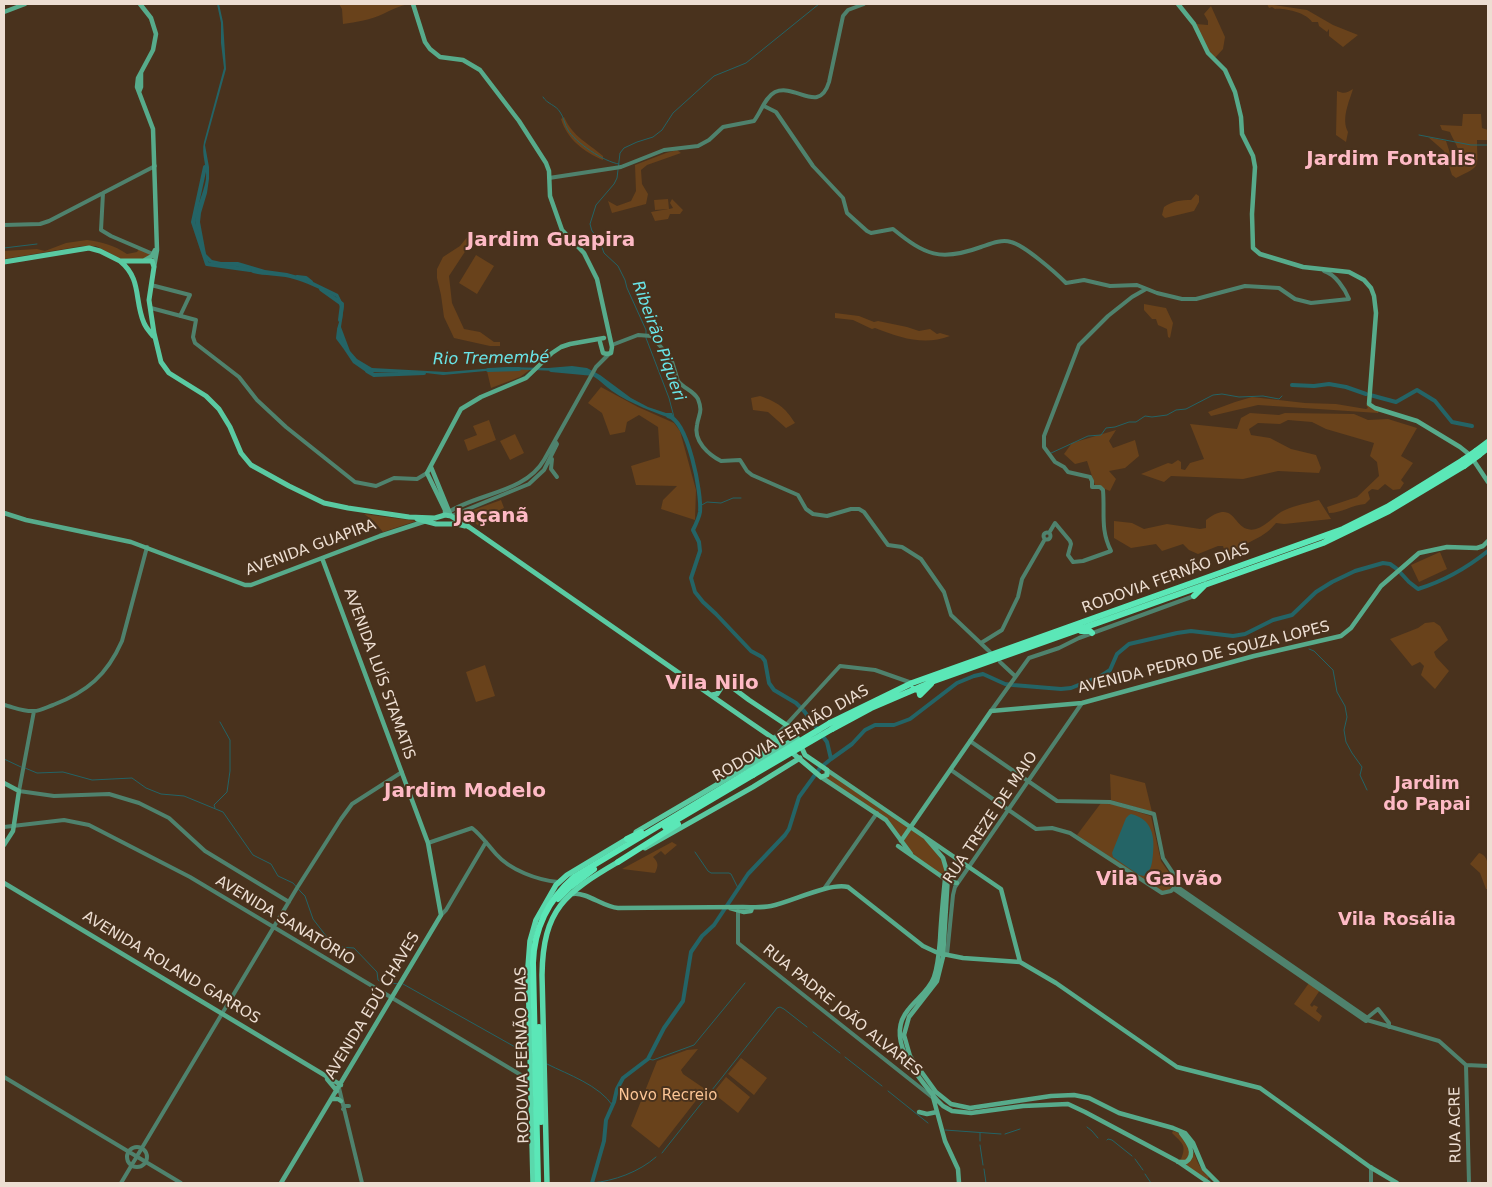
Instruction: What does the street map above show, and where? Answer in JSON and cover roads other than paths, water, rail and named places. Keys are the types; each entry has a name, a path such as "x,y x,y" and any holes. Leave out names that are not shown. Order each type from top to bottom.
{"highway":[{"name":"RODOVIA FERNÃO DIAS","path":"913,686 920,695 934,681 1078,631 1345,533 1389,511 1463,463 1488,442"},
{"name":"RODOVIA FERNÃO DIAS","path":"1477,453 1488,448"},
{"name":"RODOVIA FERNÃO DIAS","path":"542,1183 537,966 540,937 547,917 562,895 594,869 831,726 892,693 1321,538 1387,507 1463,463"},
{"path":"1184,592 1192,597 1206,584"},
{"path":"1078,631 1090,631 1092,633"},
{"name":"RODOVIA FERNÃO DIAS","path":"831,726 913,686"},
{"name":"RODOVIA FERNÃO DIAS","path":"538,1183 533,963 536,937 542,920 554,898 574,877 714,792 752,774"},
{"path":"547,1183 542,959 549,925 556,910 569,894 583,883 744,783 752,774"},
{"path":"533,1183 529,952 536,920 558,882 627,839 714,792"}],"main road":[{"path":"4,12 25,4"},
{"path":"140,4 151,18 156,34 153,50 141,73 141,87 138,92 153,129 157,246 149,296 155,339 162,365 170,373 206,396 219,409 230,426 241,453 251,465 289,486 324,503 459,524 473,530"},
{"path":"413,4 426,44 440,57 463,60 475,67 487,79 521,123 548,166 550,196 562,230 584,253 594,270 613,350 607,354 603,339"},
{"path":"1178,4 1194,24 1206,50 1225,70 1235,92 1241,117 1242,134 1253,156 1255,167 1252,205 1253,248 1260,254 1303,267 1344,271 1356,275 1368,284 1374,293 1376,313 1369,404 1375,408 1421,423 1455,444 1470,455 1488,482"},
{"path":"440,57 441,63 456,59"},
{"path":"145,260 153,254 157,246"},
{"path":"4,262 89,248 128,264 145,260 152,261 154,267"},
{"path":"128,264 136,284 140,312 145,326 155,339"},
{"path":"140,312 152,318"},
{"path":"603,339 609,331"},
{"path":"427,473 461,409 481,397 523,379 561,347 603,339 612,344"},
{"path":"431,467 448,514"},
{"path":"427,473 448,514 774,738 820,776 877,813 891,826 899,843 910,854 946,880 956,883"},
{"path":"427,473 434,474"},
{"name":"AVENIDA GUAPIRA","path":"4,513 26,520 114,537 147,547 245,585 250,585 380,536 426,521"},
{"path":"409,517 426,521 438,521 448,514"},
{"name":"AVENIDA PEDRO DE SOUZA LOPES","path":"991,712 1082,703 1254,656 1341,636 1351,628 1376,592 1421,552 1447,547 1477,548 1483,546 1488,541"},
{"name":"AVENIDA LUÍS STAMATIS","path":"322,558 428,843 442,915"},
{"path":"711,695 717,694 725,682 786,724 794,732 805,755 1001,889 1020,962"},
{"path":"717,694 719,701"},
{"path":"899,843 991,712"},
{"path":"754,762 774,738"},
{"path":"627,839 754,762 793,740 798,740"},
{"path":"778,749 784,751 787,756 784,768"},
{"path":"618,862 622,862 800,758"},
{"path":"820,776 826,776 826,770"},
{"path":"4,784 20,791 17,827 4,845"},
{"path":"848,795 849,786"},
{"path":"926,838 939,852 947,866 943,954 934,978 904,1016 900,1027 904,1052 925,1088 951,1104 970,1108 1051,1096 1082,1096 1124,1114 1180,1131 1193,1143 1204,1169 1218,1183"},
{"path":"938,874 944,873 947,866"},
{"path":"946,880 948,889 943,954 937,981 909,1017 904,1035 910,1056 934,1095 943,1106 950,1110"},
{"path":"829,881 830,888"},
{"name":"AVENIDA ROLAND GARROS","path":"4,883 333,1080 339,1088"},
{"path":"583,883 579,888 583,895"},
{"path":"948,889 956,883"},
{"path":"728,908 738,911 776,905 830,888 848,887 916,942 943,954 975,960 1020,962 1056,983 1177,1066 1194,1072 1255,1086 1265,1091 1371,1167 1398,1183"},
{"path":"569,894 578,893 607,906 618,908 728,908 744,910"},
{"name":"AVENIDA EDÚ CHAVES","path":"282,1183 442,915"},
{"name":"AVENIDA ROLAND GARROS","path":"325,1076 339,1088"},
{"path":"934,1095 958,1183"},
{"path":"332,1099 341,1101"},
{"path":"919,1112 927,1114 950,1110 971,1113 1023,1106 1068,1104 1176,1161 1209,1183"},
{"path":"1176,1161 1186,1162 1191,1158 1192,1154 1189,1144 1180,1131"}],"street":[{"path":"549,178 619,167 664,150 702,144 723,127 753,121 769,97 778,91 790,91 813,98 817,97 824,93 829,82 842,18 848,10 864,4"},
{"path":"764,106 776,112 811,164 843,198 847,213 870,233 893,230 914,246 940,255 950,255 995,242 1012,242 1032,254 1066,282 1084,280 1110,286 1137,285 1178,299 1192,299 1245,286 1281,289 1303,302 1313,303 1349,299 1346,292 1332,276 1317,268"},
{"path":"4,225 45,223 155,166"},
{"path":"103,193 101,230 153,254"},
{"path":"95,197 99,198 102,202"},
{"path":"151,285 190,295 180,316"},
{"path":"981,643 1002,630 1018,597 1022,579 1046,539 1050,537 1049,533 1055,523 1070,541 1068,555 1073,562 1109,553 1111,550 1106,542 1103,528 1104,495 1101,488 1092,487 1090,477 1068,472 1049,454 1044,447 1044,439 1079,345 1114,312 1146,289"},
{"path":"151,308 196,320 193,337 195,343 239,377 268,411 352,480 358,483 378,486 397,477 417,479 427,473"},
{"path":"612,344 646,335 655,340 671,358 678,381 692,391 697,398 701,410 696,429 701,446 721,461 740,460 752,475 798,495 806,509 813,514 827,516 851,509 859,509 864,512 888,545 910,550 921,558 944,592 951,615 990,652"},
{"path":"448,514 462,505 515,485 528,478 541,465 596,367 607,354"},
{"path":"448,514 529,484 544,470 557,444 555,440"},
{"path":"553,454 551,469 557,477"},
{"path":"4,705 34,711 79,694 106,670 122,641 147,547"},
{"path":"991,712 1029,658 1192,597"},
{"path":"1000,662 1016,676"},
{"path":"774,738 840,666 872,669 898,677 913,686"},
{"path":"892,693 901,683 898,677"},
{"name":"RUA TREZE DE MAIO","path":"943,954 956,883 1082,703"},
{"path":"34,711 20,791 54,796 109,794 138,803 169,818 205,851 289,902"},
{"path":"970,741 1057,801 1110,802 1154,814 1163,858 1175,876 1176,889"},
{"path":"951,770 1036,830 1052,828 1064,830 1156,890 1164,893 1176,889"},
{"path":"121,1183 298,886 352,804 402,772"},
{"path":"823,890 877,813"},
{"name":"AVENIDA SANATÓRIO","path":"4,827 17,827 64,820 89,825 190,878 531,1081"},
{"path":"428,843 472,828 505,862 522,872 547,881 558,882"},
{"name":"AVENIDA EDÚ CHAVES","path":"442,915 486,842"},
{"path":"547,881 552,887 551,893"},
{"path":"1176,889 1366,1018 1439,1041 1466,1065 1488,1066"},
{"path":"738,921 744,910"},
{"path":"738,911 738,921"},
{"name":"RUA PADRE JOÃO ALVARES","path":"738,921 738,943 925,1088"},
{"path":"1366,1018 1378,1009 1389,1025"},
{"name":"RUA ACRE","path":"1466,1065 1469,1183"},
{"path":"4,1077 181,1183"},
{"name":"AVENIDA ROLAND GARROS","path":"339,1088 362,1183"},
{"path":"343,1109 345,1106 349,1106"},
{"path":"134,1147 142,1148 147,1155 145,1162 138,1166 132,1165 128,1159 128,1152 134,1147"},
{"path":"1371,1167 1371,1183"}],"water":[{"path":"217,4 219,4 223,22 226,69 205,145 209,179 200,222 206,254 212,260 238,262 265,270 287,273 305,278 338,294 344,306 341,327 350,351 357,359 372,368 446,372 507,367 548,368 572,366 587,368 600,375 631,398 648,407 672,413 675,420 627,400 583,372 507,369 443,375 366,372 353,363 343,348 337,329 342,312 336,297 314,286 296,280 253,273 239,267 209,262 202,249 195,220 206,179 204,142 224,68 221,23"},
{"path":"1131,814 1144,820 1151,829 1153,841 1152,863 1149,871 1144,876 1139,875 1113,857 1112,853 1126,818"}],"waterway":[{"name":"Ribeirão Piqueri","path":"674,417 669,398 646,338 646,330 625,280 618,266 604,253 599,239 592,231 590,224 596,205 617,178 620,153 624,148 653,137 662,130 673,113 714,76 746,63 819,4"},
{"path":"543,97 558,110 568,130 583,146 598,156 619,164"},
{"path":"1419,135 1471,145 1488,145"},
{"name":"Rio Tremembé","path":"205,167 193,222 207,264 250,270"},
{"path":"4,248 37,244"},
{"name":"Rio Tremembé","path":"297,277 306,278 311,282"},
{"name":"Rio Tremembé","path":"321,289 342,304 340,320"},
{"name":"Rio Tremembé","path":"339,330 338,338 344,346"},
{"name":"Rio Tremembé","path":"488,370 519,369"},
{"name":"Rio Tremembé","path":"551,370 594,374"},
{"name":"Rio Tremembé","path":"367,371 374,375 424,373"},
{"path":"1292,385 1314,386 1329,384 1346,387 1366,394"},
{"path":"1370,395 1396,402 1417,390 1435,401 1452,422 1472,426"},
{"path":"1049,454 1088,436 1101,435 1106,428 1136,422 1145,416 1167,415 1176,410 1186,409 1213,395 1263,396 1279,399 1282,396"},
{"name":"Rio Tremembé","path":"668,416 682,430 692,459 699,490 700,512 693,530 699,542 700,551 691,578 695,592 751,651 762,657 765,661 769,683 774,690 796,703 804,711 827,742 831,759"},
{"path":"700,506 707,502 721,503 733,498 741,498"},
{"path":"592,1183 604,1141 606,1120 614,1102 617,1089 623,1078 648,1059 664,1028 683,1001 691,952 702,936 714,925 748,874 785,835 789,829 799,797 820,768 852,744 865,730 875,725 894,725 910,719 957,683 974,676 983,674 1005,684 1013,685 1061,689 1071,688 1101,676 1110,670 1117,654 1129,644 1191,631 1233,636 1245,634 1273,620 1292,615 1316,592 1355,571 1383,563 1390,564 1418,589 1455,573 1488,551"},
{"path":"1309,649 1314,651 1333,670 1337,692 1345,706 1347,717 1344,730 1346,742 1362,767 1360,775 1367,790"},
{"path":"215,808 214,805 227,792 230,771 230,740 220,722"},
{"path":"4,759 21,767"},
{"path":"25,768 37,773 63,772 92,780 132,778 146,788 161,794 184,796 223,812 253,855 271,864 278,876 293,883 305,896 313,919 330,941 339,947 354,948 377,972 378,980 381,982 399,984"},
{"path":"695,852 711,873 731,874 738,888"},
{"path":"648,1059 653,1060 694,1045 745,983"},
{"path":"403,984 524,1052"},
{"path":"662,1153 777,1008 784,1009 807,1027"},
{"path":"813,1032 840,1053"},
{"path":"845,1057 882,1086"},
{"path":"547,1064 592,1086 613,1106"},
{"path":"888,1091 928,1123"},
{"path":"1087,1127 1098,1138"},
{"path":"1005,1134 1020,1129"},
{"path":"945,1130 1001,1134"},
{"path":"980,1133 980,1141"},
{"path":"1107,1140 1112,1140 1132,1156"},
{"path":"980,1145 983,1165"},
{"path":"592,1183 626,1175 656,1157"},
{"path":"1135,1159 1143,1170"},
{"path":"984,1169 986,1183"},
{"path":"1145,1174 1151,1183"}],"district":[{"name":"Jardim Fontalis","path":"1391,160"},
{"name":"Jardim Guapira","path":"551,241"},
{"name":"Jaçanã","path":"492,517"},
{"name":"Vila Nilo","path":"712,684"},
{"name":"Jardim Modelo","path":"465,792"},
{"name":"Jardim do Papai","path":"1427,794"},
{"name":"Vila Galvão","path":"1159,880"},
{"name":"Vila Rosália","path":"1397,920"}],"park label":[{"name":"Novo Recreio","path":"668,1096"}]}
